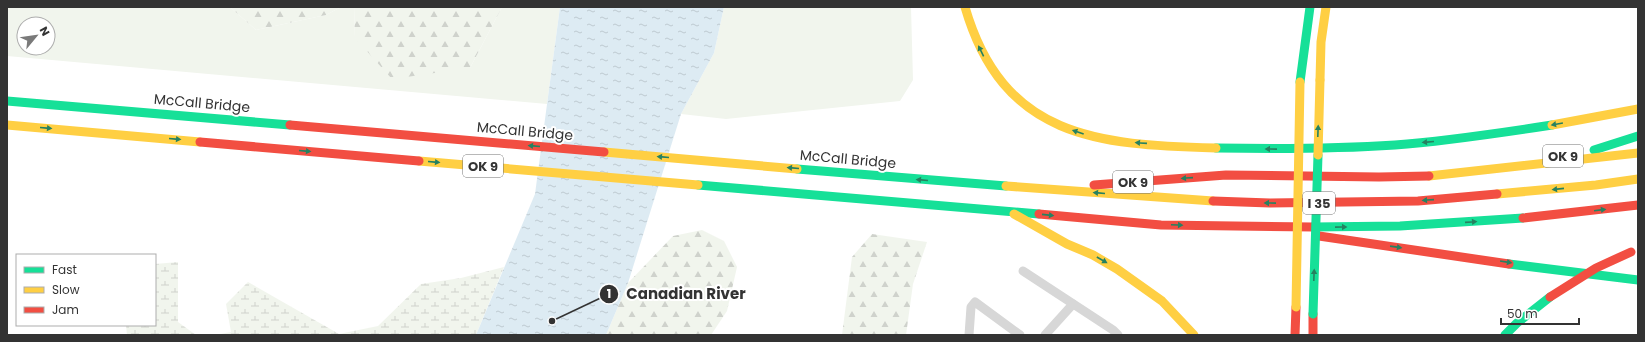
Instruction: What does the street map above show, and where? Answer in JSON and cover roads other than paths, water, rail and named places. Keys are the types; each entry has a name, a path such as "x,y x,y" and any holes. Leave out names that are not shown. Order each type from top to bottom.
{"highway":[{"path":"965,7 970,26 983,55 1011,93 1031,110 1061,126 1081,134 1116,141 1194,147 1286,149 1361,148 1436,142 1528,130 1638,109"},
{"path":"1300,82 1306,25 1310,7"},
{"path":"1313,335 1321,42 1326,7"},
{"path":"1295,335 1300,82 1298,22"},
{"name":"McCall Bridge","path":"7,101 1041,189"},
{"name":"OK 9","path":"7,125 1009,211 1067,244 1093,255 1117,269 1162,302 1194,335"},
{"name":"OK 9","path":"1041,189 1226,175 1379,177 1432,176 1487,170 1600,149 1638,136"},
{"path":"1487,170 1638,153"},
{"name":"I 35","path":"1041,189 1183,200 1270,203 1342,203 1418,201 1502,195 1638,179"},
{"name":"I 35","path":"1009,211 1161,225 1260,228 1387,227 1456,224 1541,217 1638,205"},
{"path":"1260,228 1494,260 1567,272 1638,280"},
{"path":"1505,335 1550,298 1596,268 1634,250"}],"street":[{"path":"1023,271 1113,330 1118,335"},
{"path":"969,335 968,326 971,307 975,302 1020,335"},
{"path":"1045,335 1073,304"}],"water":[{"path":"560,7 724,7 714,53 681,114 628,283 606,335 476,335 535,194"}],"place":[{"name":"Canadian River","path":"552,321"}]}
